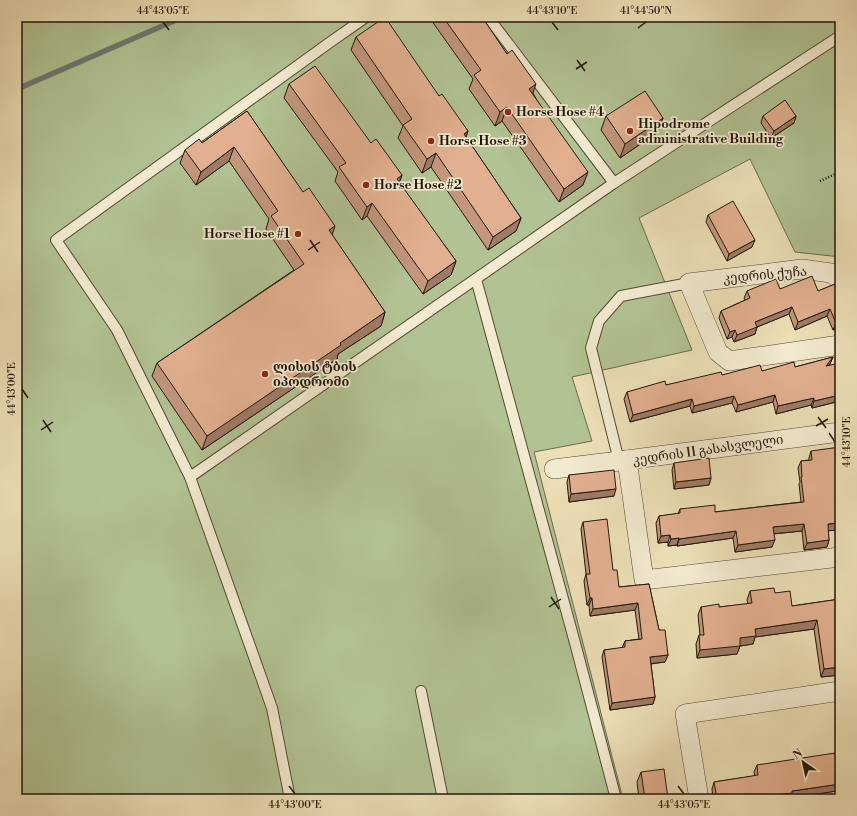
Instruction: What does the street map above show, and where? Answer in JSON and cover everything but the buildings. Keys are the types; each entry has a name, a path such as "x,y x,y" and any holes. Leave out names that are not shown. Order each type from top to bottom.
{"street":[{"name":"კედრის ქუჩა","path":"689,283 802,269 831,273 840,279"},
{"path":"689,283 718,352 729,361 840,346"},
{"name":"კედრის II გასასვლელი","path":"840,432 623,460 644,580 840,557"},
{"path":"554,469 623,460"},
{"path":"699,799 685,714 840,691"}],"lane":[{"path":"290,799 272,708 190,477 117,330 56,240 366,17"},
{"path":"488,17 614,184"},
{"path":"190,477 614,184 840,36"},
{"path":"476,279 616,799"},
{"path":"623,460 591,348 599,321 621,296 689,283"},
{"path":"421,691 443,799"}],"path":[{"path":"820,181 840,172"}],"green space":[{"name":"ლისის ტბის იპოდრომი","path":"17,17 840,17 840,257 795,252 750,159 639,218 692,350 572,377 592,441 534,452 623,799 17,799"}],"waterway":[{"path":"17,89 183,17"}],"place":[{"name":"Horse Hose #4","path":"508,112"},
{"name":"Hipodrome administrative Building","path":"630,131"},
{"name":"Horse Hose #3","path":"431,141"},
{"name":"Horse Hose #2","path":"366,185"},
{"name":"Horse Hose #1","path":"298,234"},
{"name":"ლისის ტბის იპოდრომი","path":"265,374"}]}
